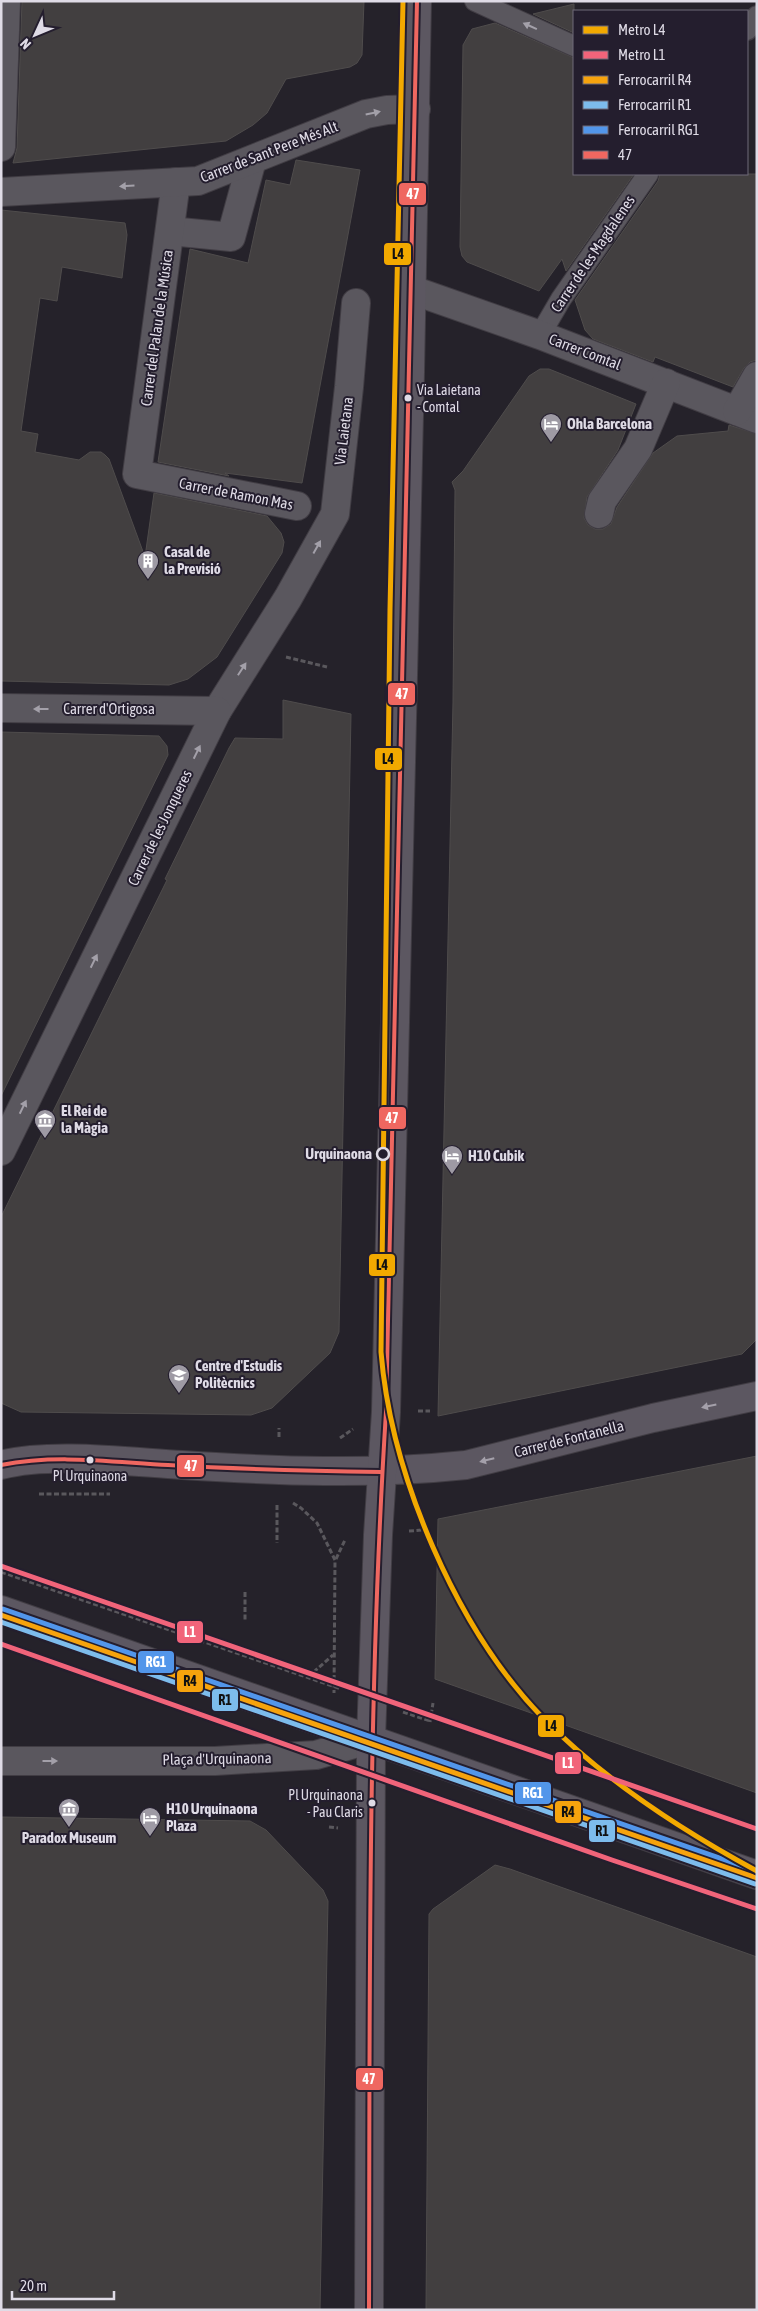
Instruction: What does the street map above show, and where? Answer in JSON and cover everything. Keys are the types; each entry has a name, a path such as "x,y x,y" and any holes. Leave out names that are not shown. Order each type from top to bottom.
{"main road":[{"path":"369,2310 371,1739 380,1472 386,1412 417,1"},
{"name":"Carrer de Fontanella","path":"380,1472 466,1465 653,1418 757,1396"},
{"path":"7,1460 73,1460 278,1471 380,1472"},
{"path":"1,1610 340,1731 371,1739 757,1876"}],"street":[{"path":"1,147 6,1"},
{"name":"Carrer de Sant Pere Més Alt","path":"1,192 198,181 366,114 387,110 416,109"},
{"path":"170,231 231,237 252,160"},
{"name":"Carrer del Palau de la Música","path":"137,474 176,182"},
{"name":"Carrer Comtal","path":"412,290 540,335 747,415"},
{"name":"Via Laietana","path":"335,514 363,349 356,303"},
{"path":"747,415 757,376"},
{"path":"599,514 602,500 638,449 666,383"},
{"name":"Carrer de Ramon Mas","path":"137,474 335,514"},
{"name":"Carrer de les Jonqueres","path":"1,1151 217,711 288,598 335,514"},
{"name":"Carrer d'Ortigosa","path":"1,708 217,711"},
{"name":"Plaça d'Urquinaona","path":"1,1762 215,1761 316,1755 371,1739"}],"lane":[{"path":"475,1 573,46"},
{"path":"748,29 757,16"},
{"name":"Carrer de les Magdalenes","path":"540,335 561,299 647,175"}],"path":[{"path":"290,659 327,667"},
{"path":"414,1411 430,1411"},
{"path":"279,1428 279,1437"},
{"path":"295,1504 318,1523 335,1560 333,1655 308,1678"},
{"path":"277,1505 277,1543"},
{"path":"406,1531 423,1530"},
{"path":"1,1572 333,1686"},
{"path":"245,1592 245,1622"},
{"path":"430,1724 433,1703"},
{"path":"329,1827 338,1828"}],"building":[{"path":"22,1 364,1 362,55 357,63 350,67 286,79 267,113 253,125 226,141 13,163 17,148"},
{"path":"574,4 573,33 533,14"},
{"path":"495,23 573,58 573,175 633,175 566,271 562,259 539,291 467,262 462,256 460,247 463,45 472,29"},
{"path":"296,160 360,170 302,483 225,473 229,476 158,462 190,249 248,263 266,180 290,185"},
{"path":"757,174 757,360 750,362 744,368 733,387 655,357 653,362 593,339 585,330 575,300 658,181 660,175"},
{"path":"1,210 125,223 127,235 122,278 62,267 57,301 40,298 21,431 38,434 35,452 79,460 90,452 101,452 105,455 109,459 145,557 154,493 267,516 281,533 284,542 282,553 217,657 188,679 169,685 1,681"},
{"path":"540,369 549,369 636,404 618,450 587,497 584,518 588,525 595,529 603,529 611,524 617,507 653,453 677,436 728,431 729,425 757,434 757,1339 742,1354 438,1416 453,702 455,490 452,482 463,471 529,376"},
{"path":"283,700 351,714 339,1332 330,1353 272,1408 251,1415 21,1412 1,1403 1,1217 167,880 165,879 229,748 235,738 283,739"},
{"path":"1,732 159,736 167,746 168,755 1,1096"},
{"path":"757,1456 757,1793 435,1679 438,1519"},
{"path":"1,1817 250,1821 266,1830 323,1890 328,1901 320,2310 1,2310"},
{"path":"495,1865 757,1957 757,2310 426,2310 429,1914 433,1909"}],"metro line":[{"name":"L4","path":"403,1 390,610 381,1352 387,1399 398,1448 414,1498 433,1547 456,1595 482,1640 511,1681 542,1717 591,1762 671,1820 757,1871"},
{"name":"L1","path":"1,1566 757,1829"},
{"name":"L1","path":"1,1644 612,1860 757,1909"}],"rail line":[{"name":"RG1","path":"3,1609 757,1871"},
{"name":"R4","path":"1,1615 757,1878"},
{"name":"R1","path":"1,1622 755,1884"}],"transit line":[{"name":"47","path":"369,2310 370,1973 375,1636 386,1412 417,1"},
{"name":"47","path":"1,1465 64,1459 221,1468 381,1472"}],"place":[{"name":"Via Laietana - Comtal","path":"408,398"},
{"name":"Ohla Barcelona","path":"551,443"},
{"name":"Casal de la Previsió","path":"148,580"},
{"name":"El Rei de la Màgia","path":"45,1139"},
{"name":"Urquinaona","path":"383,1154"},
{"name":"H10 Cubik","path":"452,1175"},
{"name":"Centre d'Estudis Politècnics","path":"179,1394"},
{"name":"Pl Urquinaona","path":"90,1460"},
{"name":"Pl Urquinaona - Pau Claris","path":"372,1803"},
{"name":"Paradox Museum","path":"69,1828"},
{"name":"H10 Urquinaona Plaza","path":"150,1837"}]}
